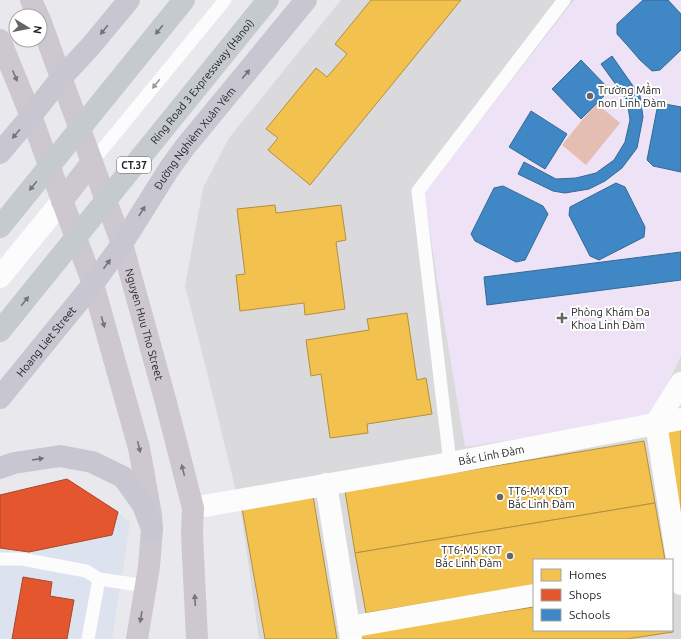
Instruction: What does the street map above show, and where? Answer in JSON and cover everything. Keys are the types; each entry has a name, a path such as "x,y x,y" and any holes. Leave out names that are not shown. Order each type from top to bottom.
{"highway":[{"path":"0,227 184,0"},
{"name":"Ring Road 3 Expressway (Hanoi)","path":"0,331 268,0"}],"main road":[{"path":"0,153 129,0"},
{"name":"Đường Nghiêm Xuân Yêm","path":"93,284 122,244 177,158 306,0"},
{"path":"0,40 31,116 93,284 139,448 151,515 152,529 149,567 137,639"},
{"name":"Nguyen Huu Tho Street","path":"48,41 122,244 165,398 193,508 192,534 197,639"},
{"path":"62,201 92,162"},
{"name":"Hoang Liet Street","path":"0,398 93,284"},
{"path":"0,468 14,463 60,456 92,462 123,476 143,505 152,529"}],"street":[{"path":"0,277 62,201"},
{"path":"677,575 656,424 681,382"},
{"name":"Bắc Linh Đàm","path":"193,508 450,463 681,419"},
{"path":"326,484 350,633 533,595"}],"lane":[{"path":"92,162 225,0"},
{"path":"450,463 418,190 564,0"},
{"path":"0,559 22,559 86,571 99,580 146,586"},
{"path":"88,639 99,580"}],"shaded area":[{"path":"341,0 681,0 681,639 259,639 241,512 185,286 203,188 229,138"},
{"path":"574,0 681,0 681,356 651,418 465,447 424,193"},
{"path":"596,103 620,123 586,165 562,145"},
{"path":"67,479 118,512 130,523 112,639 0,639 0,495"}],"building: Homes":[{"path":"371,0 461,0 310,185 268,150 278,138 266,129 316,68 327,77 347,54 335,44"},
{"path":"275,205 276,213 341,205 346,240 336,242 345,309 305,315 304,303 240,311 236,275 245,274 237,209"},
{"path":"407,313 417,380 426,378 432,414 367,424 368,433 330,438 321,374 311,376 306,340 369,330 367,319"},
{"path":"681,427 681,526 666,429"},
{"name":"TT6-M4 KĐT Bắc Linh Đàm","path":"644,441 655,503 355,553 345,491"},
{"path":"313,496 337,639 265,639 242,508"},
{"name":"TT6-M5 KĐT Bắc Linh Đàm","path":"655,503 665,559 533,559 533,585 366,613 355,553"},
{"path":"533,607 533,631 673,632 627,639 360,639 359,633"}],"building: Shops":[{"path":"67,479 118,512 112,535 29,552 0,548 0,495"},
{"path":"23,577 52,582 50,596 74,600 67,639 12,639"}],"building: Schools":[{"path":"643,0 668,0 681,14 681,50 660,70 652,71 617,34 617,24"},
{"path":"612,56 640,96 643,117 637,148 622,168 605,181 589,189 565,193 553,191 518,174 524,162 556,179 576,178 596,173 614,160 625,142 630,120 627,100 601,64"},
{"path":"581,60 610,90 581,119 552,89"},
{"path":"665,104 681,107 681,172 653,166 647,160 657,109"},
{"path":"531,111 567,134 545,169 509,147"},
{"path":"616,183 625,187 645,227 644,237 599,260 590,256 569,215 570,207"},
{"path":"503,186 543,206 548,214 525,260 516,262 475,241 471,234 494,188"},
{"path":"681,252 681,280 487,305 484,277"}],"place":[{"name":"Trường Mầm non Linh Đàm","path":"590,96"},
{"name":"Phòng Khám Đa Khoa Linh Đàm","path":"562,318"},
{"name":"TT6-M4 KĐT Bắc Linh Đàm","path":"500,497"},
{"name":"TT6-M5 KĐT Bắc Linh Đàm","path":"510,556"}]}
